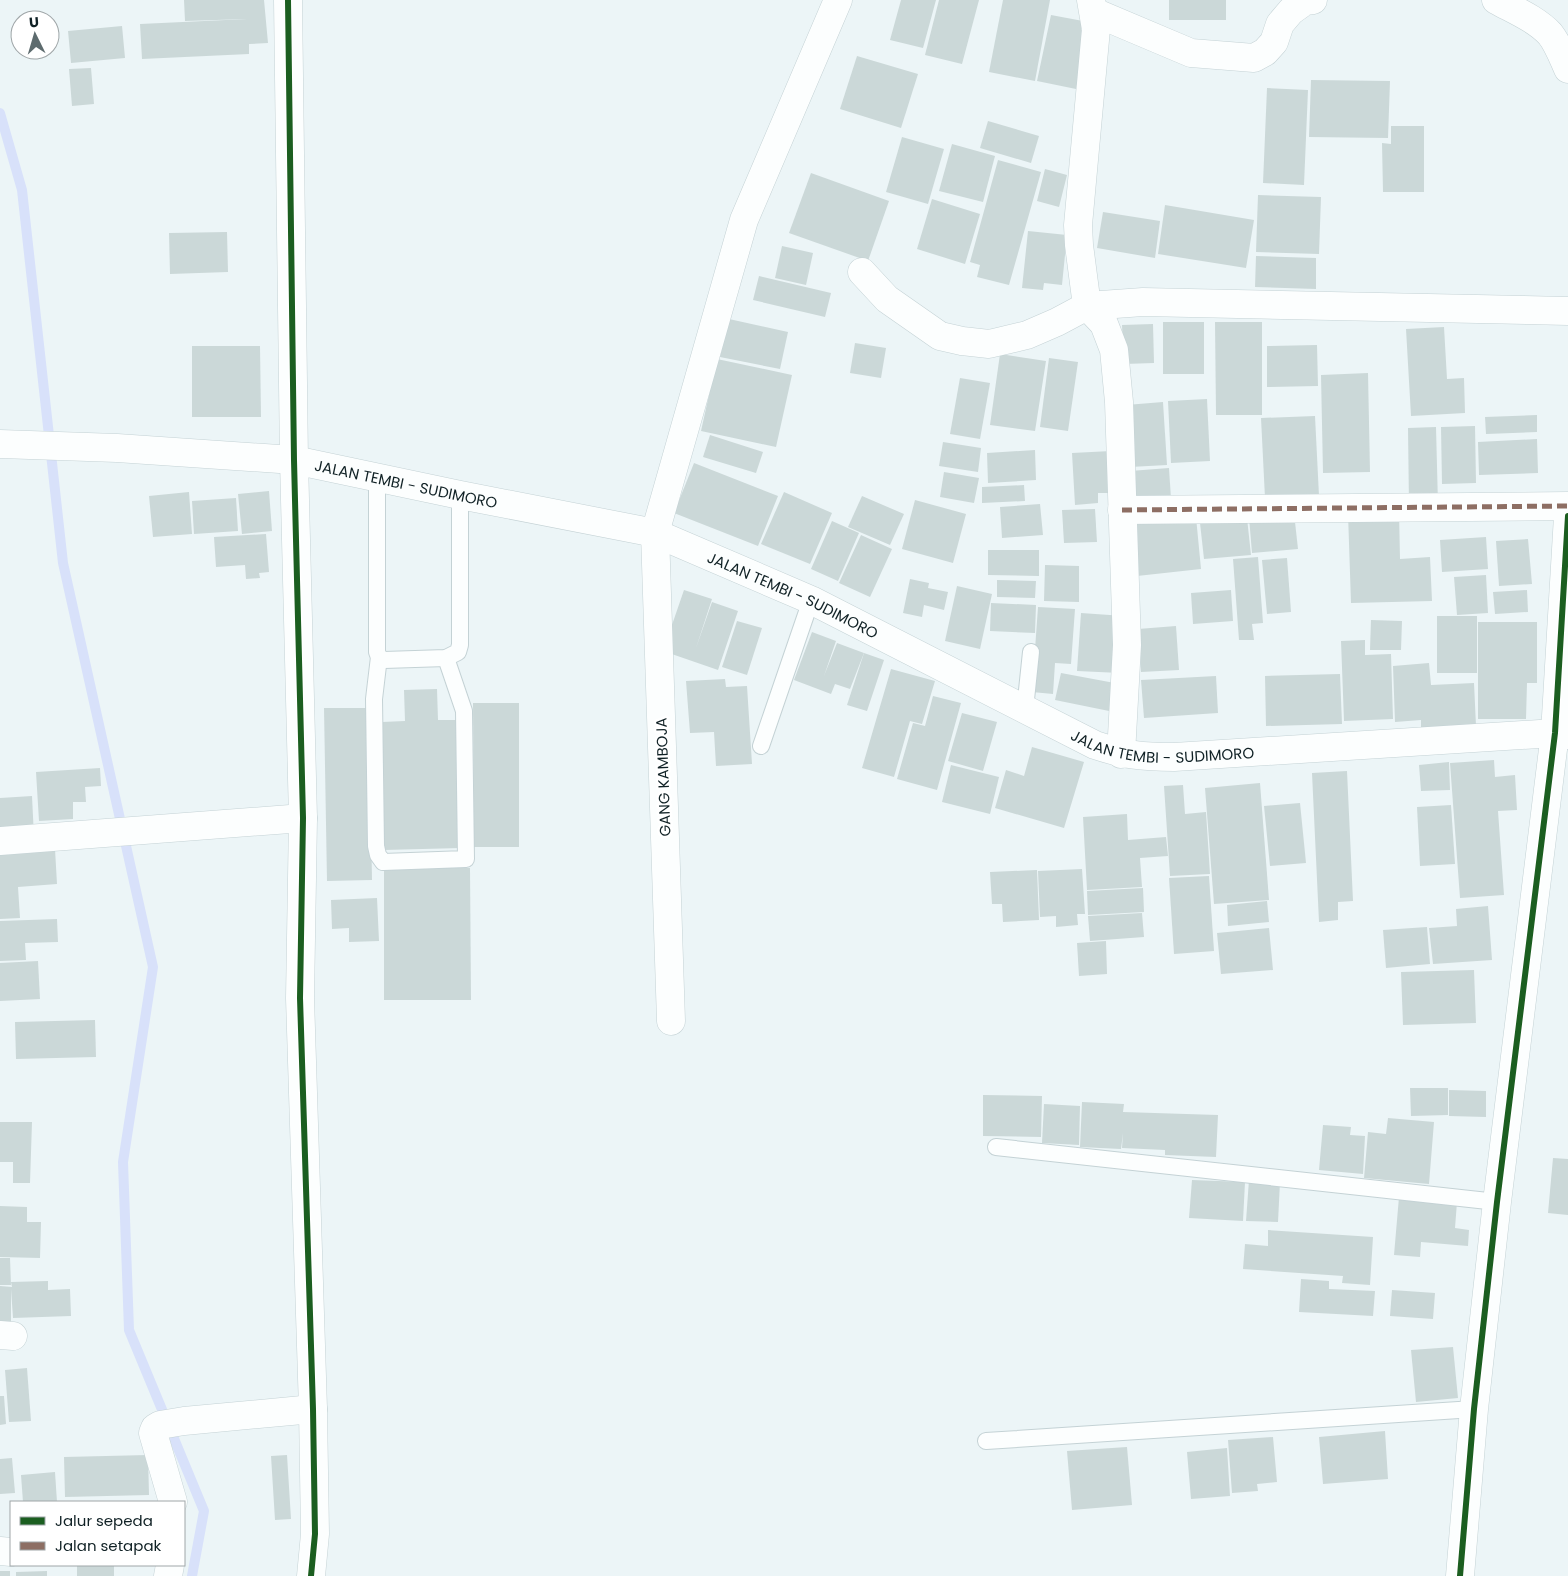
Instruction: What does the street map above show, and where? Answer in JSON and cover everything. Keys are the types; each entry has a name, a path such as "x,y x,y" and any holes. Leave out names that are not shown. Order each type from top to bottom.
{"street":[{"path":"288,0 294,460 303,818 300,998 315,1534 311,1576"},
{"name":"GANG KAMBOJA","path":"671,1021 655,533 744,220 838,0"},
{"path":"1093,6 1191,53 1254,58 1265,52 1274,42 1280,24 1291,11 1305,0 1313,0"},
{"path":"1496,0 1541,26 1550,34 1568,69"},
{"path":"1093,6 1096,29 1078,224 1086,306 1104,324 1114,350 1119,402 1127,645 1121,754"},
{"path":"862,272 887,299 940,336 989,344 1027,335 1057,322 1086,306 1143,302 1568,311"},
{"name":"JALAN TEMBI - SUDIMORO","path":"0,444 117,448 294,460 655,533 810,600 1095,745 1121,754 1145,757 1174,757 1562,734"},
{"path":"1122,510 1568,506"},
{"path":"1460,1576 1474,1409 1497,1202 1562,734 1568,516"},
{"path":"0,841 96,833 157,831 303,818"},
{"path":"173,1501 152,1433 155,1428 172,1423 313,1409"}],"lane":[{"path":"377,477 376,652 384,660 446,658 458,652 460,645 460,495"},
{"path":"761,746 810,600"},
{"path":"1025,709 1031,652"},
{"path":"379,657 374,699 376,846 383,862 466,859 464,711 446,658"},
{"path":"996,1147 1497,1202"},
{"path":"986,1441 1474,1409"}],"building":[{"path":"184,0 264,0 268,43 249,44 249,54 142,59 140,24 247,19 185,21"},
{"path":"901,0 936,0 923,48 890,40"},
{"path":"939,0 979,0 962,64 925,55"},
{"path":"1003,0 1050,0 1035,81 989,72"},
{"path":"1169,0 1226,0 1226,20 1169,20"},
{"path":"1051,15 1083,21 1081,30 1088,32 1076,89 1037,81"},
{"path":"122,26 125,58 71,63 68,31"},
{"path":"857,56 918,74 901,128 840,109"},
{"path":"91,68 94,104 72,106 69,69"},
{"path":"1311,80 1390,81 1388,138 1309,137"},
{"path":"1267,88 1308,90 1304,185 1263,183"},
{"path":"988,121 1039,136 1031,163 980,148"},
{"path":"1391,126 1424,126 1424,192 1383,192 1382,143 1391,144"},
{"path":"902,137 944,149 928,204 886,192"},
{"path":"952,144 995,156 983,202 939,191"},
{"path":"998,160 1041,172 1009,285 977,277 980,265 970,262"},
{"path":"1045,169 1067,175 1059,207 1037,201"},
{"path":"811,173 889,201 868,261 789,233"},
{"path":"1258,195 1321,197 1319,254 1256,252"},
{"path":"932,199 980,214 965,264 917,249"},
{"path":"1165,205 1254,220 1246,268 1158,254"},
{"path":"1103,212 1160,221 1155,258 1097,248"},
{"path":"1028,231 1067,235 1062,285 1044,283 1043,290 1022,288"},
{"path":"227,232 228,272 170,274 169,233"},
{"path":"782,246 813,253 806,285 775,278"},
{"path":"1256,256 1316,258 1316,289 1255,287"},
{"path":"759,276 831,293 825,317 753,300"},
{"path":"729,319 788,332 780,369 720,357"},
{"path":"1163,322 1204,322 1204,374 1163,374"},
{"path":"1215,322 1262,322 1262,415 1216,415"},
{"path":"1153,324 1154,363 1124,364 1122,325"},
{"path":"1444,327 1447,379 1464,378 1465,413 1411,416 1406,329"},
{"path":"855,343 886,348 881,378 850,373"},
{"path":"1317,345 1318,386 1267,387 1267,346"},
{"path":"192,346 260,346 261,417 192,417"},
{"path":"1000,354 1046,361 1035,431 990,425"},
{"path":"1049,358 1078,362 1068,431 1040,427"},
{"path":"717,359 792,375 776,447 701,431"},
{"path":"1368,373 1370,472 1323,473 1321,375"},
{"path":"960,378 990,383 980,439 950,434"},
{"path":"1207,399 1210,461 1171,463 1168,401"},
{"path":"1163,402 1167,465 1130,467 1126,405"},
{"path":"1537,415 1537,432 1486,434 1485,417"},
{"path":"1315,416 1319,496 1265,498 1261,418"},
{"path":"1475,426 1476,483 1442,484 1441,427"},
{"path":"1436,427 1438,505 1409,506 1408,428"},
{"path":"710,435 763,452 756,473 703,457"},
{"path":"1537,439 1538,473 1479,475 1478,442"},
{"path":"943,442 981,448 978,472 939,466"},
{"path":"1035,450 1036,480 988,483 987,453"},
{"path":"1111,451 1113,493 1098,493 1098,503 1075,505 1072,453"},
{"path":"694,463 778,496 758,546 674,513"},
{"path":"1169,468 1171,499 1132,501 1130,471"},
{"path":"944,472 979,478 974,503 940,497"},
{"path":"1024,485 1025,501 982,503 982,487"},
{"path":"269,491 272,531 242,534 238,494"},
{"path":"189,492 192,534 153,537 149,496"},
{"path":"784,492 832,513 810,564 761,544"},
{"path":"862,496 904,514 890,545 848,527"},
{"path":"236,498 238,531 194,534 192,501"},
{"path":"915,500 966,514 953,563 902,549"},
{"path":"1040,504 1043,535 1002,538 1000,507"},
{"path":"1095,509 1097,542 1064,543 1062,510"},
{"path":"1399,511 1400,559 1430,557 1432,601 1351,603 1348,513"},
{"path":"1294,513 1298,549 1252,553 1249,517"},
{"path":"1196,517 1201,569 1137,576 1131,524"},
{"path":"1247,518 1251,555 1204,559 1200,523"},
{"path":"832,521 859,533 838,581 811,569"},
{"path":"266,534 269,572 259,573 260,578 246,579 245,565 216,567 214,537"},
{"path":"861,535 892,549 870,597 839,583"},
{"path":"1486,537 1488,569 1442,572 1440,540"},
{"path":"1528,539 1532,584 1499,586 1496,541"},
{"path":"988,550 1039,550 1039,576 988,575"},
{"path":"1258,557 1263,623 1252,624 1254,640 1239,640 1233,559"},
{"path":"1287,558 1291,612 1267,614 1262,560"},
{"path":"1045,565 1079,566 1079,602 1044,601"},
{"path":"1486,575 1488,613 1457,615 1454,577"},
{"path":"910,579 929,583 928,588 948,592 944,610 924,605 922,617 903,613"},
{"path":"997,580 1036,581 1035,598 997,597"},
{"path":"957,586 992,594 980,649 945,641"},
{"path":"684,590 712,599 696,648 712,602 738,611 718,670 663,651"},
{"path":"1231,590 1233,621 1193,624 1191,593"},
{"path":"1527,590 1528,612 1495,614 1493,592"},
{"path":"991,603 1036,605 1035,633 990,631"},
{"path":"1038,607 1075,609 1071,664 1055,663 1053,694 1032,692"},
{"path":"1081,613 1124,616 1120,673 1077,671"},
{"path":"1437,616 1477,616 1477,673 1437,673"},
{"path":"1371,620 1402,621 1401,650 1370,650"},
{"path":"737,621 762,628 747,675 722,667"},
{"path":"1478,622 1537,622 1537,683 1527,683 1526,719 1478,719"},
{"path":"1176,626 1179,670 1141,672 1138,629"},
{"path":"812,632 836,641 824,676 837,643 864,653 850,689 835,684 831,694 794,680"},
{"path":"1365,640 1365,655 1391,654 1393,719 1344,721 1341,641"},
{"path":"864,653 884,660 867,711 847,705"},
{"path":"1429,663 1431,685 1474,683 1476,726 1421,729 1421,720 1395,722 1393,666"},
{"path":"891,669 935,681 922,724 910,721 894,777 862,768"},
{"path":"1061,673 1120,684 1114,712 1055,700"},
{"path":"1340,674 1342,724 1266,726 1265,676"},
{"path":"1216,676 1218,713 1144,718 1141,680"},
{"path":"725,679 726,687 747,686 752,764 716,766 714,732 690,733 686,681"},
{"path":"437,689 438,720 459,720 461,848 384,850 382,722 405,721 404,690"},
{"path":"933,696 961,703 937,790 897,779 913,723 925,726"},
{"path":"473,703 519,703 519,847 474,847"},
{"path":"324,708 369,708 372,880 327,881"},
{"path":"962,713 997,722 983,771 948,761"},
{"path":"1032,747 1084,762 1064,828 995,808 1006,770 1024,776"},
{"path":"1494,760 1495,777 1515,775 1517,810 1498,811 1504,895 1460,898 1450,763"},
{"path":"1449,762 1450,790 1421,791 1419,765"},
{"path":"951,765 999,777 990,814 942,802"},
{"path":"100,768 101,786 85,787 86,802 73,802 73,819 39,821 36,772"},
{"path":"1347,771 1353,901 1338,902 1338,920 1319,922 1312,773"},
{"path":"1260,783 1269,900 1214,904 1205,788"},
{"path":"1183,785 1185,814 1206,812 1210,874 1170,876 1164,786"},
{"path":"32,796 34,837 0,839 0,798"},
{"path":"1300,803 1306,863 1270,866 1264,806"},
{"path":"1451,805 1455,864 1420,866 1417,807"},
{"path":"1127,814 1128,840 1166,837 1168,856 1140,858 1142,887 1087,890 1083,817"},
{"path":"55,849 57,884 18,887 20,918 0,919 0,852"},
{"path":"384,868 470,868 471,1000 384,1000"},
{"path":"1082,869 1085,914 1077,914 1078,925 1056,927 1056,916 1040,917 1038,871"},
{"path":"1037,870 1039,920 1003,922 1002,904 992,904 990,872"},
{"path":"1209,876 1214,951 1174,954 1169,878"},
{"path":"1143,888 1144,912 1088,915 1087,891"},
{"path":"377,898 379,941 349,942 349,928 332,929 331,900"},
{"path":"1267,901 1269,922 1228,926 1227,905"},
{"path":"1488,906 1492,960 1433,964 1429,928 1457,926 1456,909"},
{"path":"1142,913 1144,937 1090,941 1088,916"},
{"path":"57,919 58,942 25,943 26,960 0,961 0,921"},
{"path":"1427,927 1430,964 1386,968 1383,930"},
{"path":"1269,928 1273,970 1221,974 1217,933"},
{"path":"1106,941 1107,974 1079,976 1077,943"},
{"path":"38,961 40,999 0,1001 0,963"},
{"path":"1474,970 1476,1023 1403,1025 1401,972"},
{"path":"95,1020 96,1057 16,1059 15,1022"},
{"path":"1410,1088 1448,1088 1448,1115 1411,1116"},
{"path":"1449,1090 1486,1091 1486,1117 1449,1116"},
{"path":"983,1095 1042,1096 1041,1137 983,1136"},
{"path":"1082,1102 1124,1104 1123,1112 1218,1115 1216,1157 1165,1155 1165,1150 1122,1148 1123,1133 1121,1149 1080,1147"},
{"path":"1044,1104 1080,1106 1079,1145 1042,1143"},
{"path":"1388,1118 1434,1122 1429,1184 1364,1178 1368,1132 1386,1134"},
{"path":"0,1122 32,1122 30,1183 13,1183 13,1162 0,1162"},
{"path":"1323,1125 1351,1127 1350,1135 1365,1136 1363,1174 1319,1170"},
{"path":"1553,1158 1568,1159 1568,1215 1548,1213"},
{"path":"1192,1180 1245,1182 1243,1221 1189,1218"},
{"path":"1249,1180 1280,1182 1278,1222 1246,1221"},
{"path":"1399,1197 1457,1202 1455,1228 1469,1230 1468,1246 1421,1242 1420,1257 1394,1255"},
{"path":"0,1206 27,1207 27,1222 41,1222 40,1258 0,1257"},
{"path":"1268,1230 1373,1237 1370,1285 1342,1283 1343,1276 1243,1269 1245,1244 1268,1246"},
{"path":"0,1258 10,1258 11,1285 0,1285"},
{"path":"1301,1279 1329,1281 1329,1289 1375,1291 1373,1316 1299,1312"},
{"path":"48,1281 48,1290 70,1289 71,1316 13,1318 11,1289 11,1326 0,1326 0,1286 12,1287 11,1282"},
{"path":"1392,1290 1435,1293 1433,1319 1390,1316"},
{"path":"1453,1347 1458,1398 1416,1402 1411,1350"},
{"path":"27,1368 31,1421 9,1422 5,1370"},
{"path":"0,1396 4,1396 6,1424 0,1425"},
{"path":"1385,1431 1388,1479 1323,1484 1319,1437"},
{"path":"1273,1437 1277,1482 1257,1484 1258,1491 1232,1493 1228,1440"},
{"path":"1127,1447 1132,1505 1072,1510 1067,1451"},
{"path":"1227,1448 1230,1496 1191,1499 1187,1452"},
{"path":"148,1455 149,1495 65,1497 64,1457"},
{"path":"287,1455 291,1519 275,1520 271,1456"},
{"path":"12,1458 15,1493 0,1494 0,1459"},
{"path":"55,1472 57,1501 23,1501 21,1475"},
{"path":"77,1566 114,1566 114,1576 77,1576"},
{"path":"0,1571 10,1571 10,1576 0,1576"},
{"path":"47,1571 47,1576 16,1576 16,1572"}],"waterway":[{"path":"0,113 22,190 63,563 153,967 123,1162 129,1330 204,1511 192,1576"}],"marked path":[{"path":"1122,510 1568,506"}],"cycle path":[{"path":"288,0 294,460 303,818 300,998 315,1534 311,1576"},
{"path":"1460,1576 1474,1409 1497,1202 1555,733 1568,516"}]}
